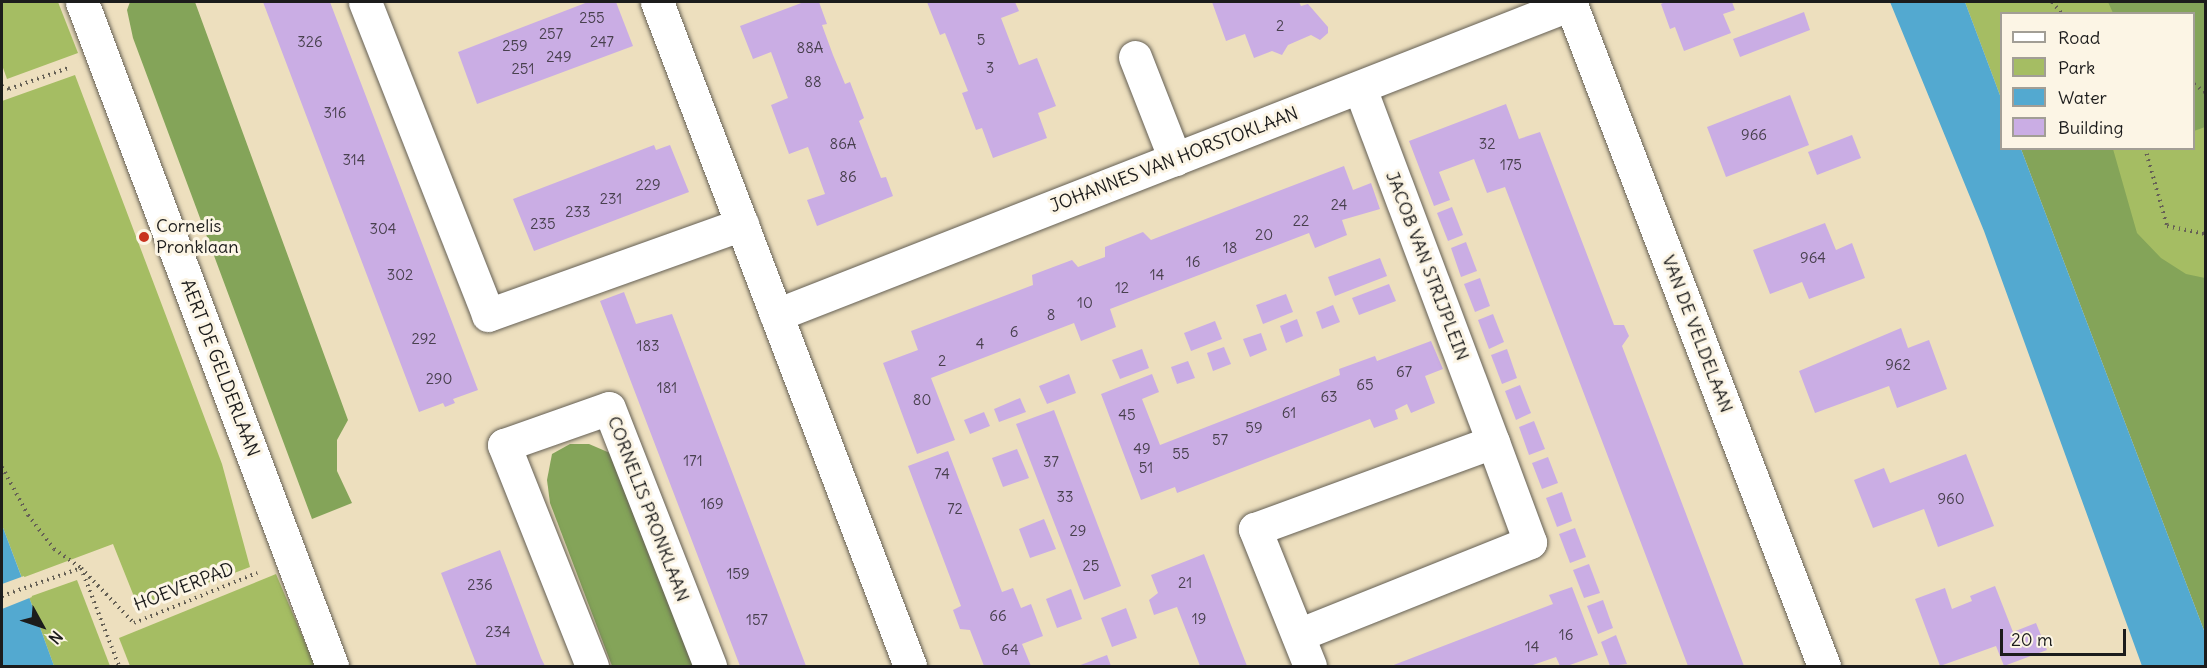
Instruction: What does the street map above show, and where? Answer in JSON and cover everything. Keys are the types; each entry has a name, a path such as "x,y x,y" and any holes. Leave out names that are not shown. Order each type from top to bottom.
{"street":[{"name":"AERT DE GELDERLAAN","path":"82,2 332,666"},
{"path":"365,2 488,315 742,224"},
{"path":"657,2 910,666"},
{"name":"JOHANNES VAN HORSTOKLAAN","path":"776,315 1360,89 1571,3"},
{"name":"VAN DE VELDELAAN","path":"1571,3 1824,666"},
{"path":"1135,57 1175,159"},
{"name":"JACOB VAN STRIJPLEIN","path":"1298,635 1530,542 1360,89"},
{"name":"CORNELIS PRONKLAAN","path":"592,666 504,445 609,408 710,666"},
{"path":"1310,666 1255,529 1493,442"}],"path":[{"path":"2,86 9,89 102,56"},
{"path":"2146,150 2167,226 2205,234"},
{"path":"2,467 28,515 54,549 81,568 119,666"},
{"name":"HOEVERPAD","path":"81,568 135,623 292,559"},
{"path":"2,596 81,568"}],"green space":[{"path":"2,2 58,2 78,53 7,79 2,65"},
{"path":"130,2 195,2 348,420 337,440 337,471 352,503 312,519 133,38 127,10"},
{"path":"1965,2 2205,2 2205,567 2046,150 2195,150 2195,12 2000,12 2000,95"},
{"path":"2108,2 2205,2 2205,127 2195,131 2195,12 2113,12"},
{"path":"75,75 222,464 250,567 139,609 113,544 22,578 2,525 2,101"},
{"path":"2021,150 2113,150 2137,233 2161,258 2186,274 2205,278 2205,633"},
{"path":"570,444 589,444 610,453 699,666 612,666 550,503 547,480 552,454"},
{"path":"276,574 315,666 130,666 119,638"},
{"path":"77,580 110,666 54,666 29,597"}],"water":[{"path":"1890,2 1965,2 2000,95 2000,150 2021,150 2205,633 2205,666 2142,666 1984,231"},
{"path":"2,525 29,597 54,666 2,666"}],"pier":[{"path":"24,576 32,597 2,609 2,584"}],"building":[{"path":"263,2 330,2 478,390 453,399 455,403 445,407 443,403 419,412"},
{"path":"588,2 616,2 633,46 477,104 458,52"},
{"path":"804,2 819,2 827,24 822,25 833,55 845,84 850,82 864,118 859,121 881,178 886,177 893,196 817,226 807,200 825,194 808,147 789,154 771,105 788,98 771,52 753,59 740,26"},
{"path":"927,2 1015,2 1019,11 1001,18 1019,65 1037,58 1056,106 1038,113 1047,138 993,158 982,128 976,130 962,93 968,91 945,33 940,35"},
{"path":"1212,2 1299,2 1301,6 1308,4 1328,27 1328,33 1320,40 1311,35 1288,45 1282,55 1272,51 1254,58 1245,34 1226,41"},
{"path":"1665,2 1732,2 1735,10 1723,14 1731,33 1684,51 1675,27 1670,29 1661,4"},
{"path":"1804,12 1810,30 1740,57 1733,39"},
{"path":"1790,95 1809,145 1726,177 1707,127"},
{"path":"1506,104 1519,139 1540,132 1614,325 1624,325 1629,336 1622,346 1744,666 1688,666 1505,187 1487,193 1474,159 1439,172 1450,200 1434,206 1409,141"},
{"path":"1852,135 1861,158 1817,175 1808,152"},
{"path":"654,145 656,150 670,145 689,192 534,251 513,199"},
{"path":"1344,166 1353,190 1371,183 1380,209 1342,220 1347,235 1315,248 1309,233 1110,309 1116,327 1081,341 1074,323 931,378 955,440 917,454 883,363 918,350 911,331 1033,285 1032,275 1072,260 1078,267 1105,257 1105,247 1143,232 1151,240"},
{"path":"1452,207 1463,235 1448,241 1437,213"},
{"path":"1825,223 1836,250 1852,243 1865,278 1809,299 1802,282 1770,294 1753,250"},
{"path":"1466,242 1477,271 1461,277 1451,248"},
{"path":"1380,258 1387,276 1335,296 1328,277"},
{"path":"1480,278 1490,306 1475,312 1464,284"},
{"path":"1389,284 1396,301 1359,315 1352,298"},
{"path":"624,292 636,324 672,314 806,666 740,666 600,301"},
{"path":"1286,294 1293,312 1263,324 1256,305"},
{"path":"1333,305 1340,322 1322,329 1316,312"},
{"path":"1493,314 1504,342 1489,349 1478,320"},
{"path":"1297,319 1303,336 1286,343 1280,326"},
{"path":"1215,321 1222,339 1191,351 1184,333"},
{"path":"1901,328 1908,348 1929,340 1947,389 1897,408 1889,386 1815,413 1799,371"},
{"path":"1261,333 1267,350 1250,357 1243,339"},
{"path":"1431,341 1443,369 1425,376 1435,403 1411,413 1407,404 1395,410 1398,419 1374,428 1370,419 1177,493 1175,487 1141,500 1101,394 1152,374 1159,392 1142,399 1160,445 1340,375 1339,369 1375,356 1377,361"},
{"path":"1224,347 1231,364 1213,371 1207,353"},
{"path":"1142,349 1149,368 1120,379 1112,360"},
{"path":"1507,349 1517,378 1502,384 1491,355"},
{"path":"1188,361 1195,378 1177,384 1171,367"},
{"path":"1069,374 1076,393 1047,404 1039,386"},
{"path":"1520,385 1531,413 1516,420 1505,391"},
{"path":"1020,398 1026,412 999,422 994,409"},
{"path":"1054,410 1121,586 1084,600 1016,424"},
{"path":"984,412 990,426 970,434 964,420"},
{"path":"1534,421 1545,449 1529,455 1519,427"},
{"path":"1017,449 1029,478 1003,487 992,458"},
{"path":"948,451 1002,592 1013,588 1021,608 1031,604 1043,636 1022,644 1031,666 984,666 970,630 960,629 953,610 961,606 908,466"},
{"path":"1966,454 1994,526 1938,547 1924,509 1873,528 1854,480 1884,468 1890,483"},
{"path":"1548,457 1558,483 1542,489 1532,463"},
{"path":"1562,492 1572,521 1557,527 1546,498"},
{"path":"1044,519 1056,549 1030,558 1019,529"},
{"path":"1575,528 1586,557 1570,563 1559,534"},
{"path":"500,550 545,666 477,666 441,573"},
{"path":"1204,554 1247,666 1200,666 1177,607 1154,615 1149,600 1158,593 1151,575"},
{"path":"1589,564 1600,593 1584,598 1573,570"},
{"path":"1995,586 2013,632 2036,623 2047,650 2004,666 1996,646 1940,666 1915,599 1945,588 1952,609 1972,601 1970,596"},
{"path":"1572,587 1598,655 1567,666 1560,666 1556,657 1530,666 1391,666 1553,604 1549,595"},
{"path":"1071,589 1082,619 1057,628 1046,599"},
{"path":"1603,600 1613,628 1598,634 1587,606"},
{"path":"1126,608 1137,638 1112,647 1101,618"},
{"path":"1616,635 1627,664 1610,666 1601,642"},
{"path":"1107,655 1111,666 1078,666"}],"place":[{"name":"Cornelis Pronklaan","path":"144,237"}]}
